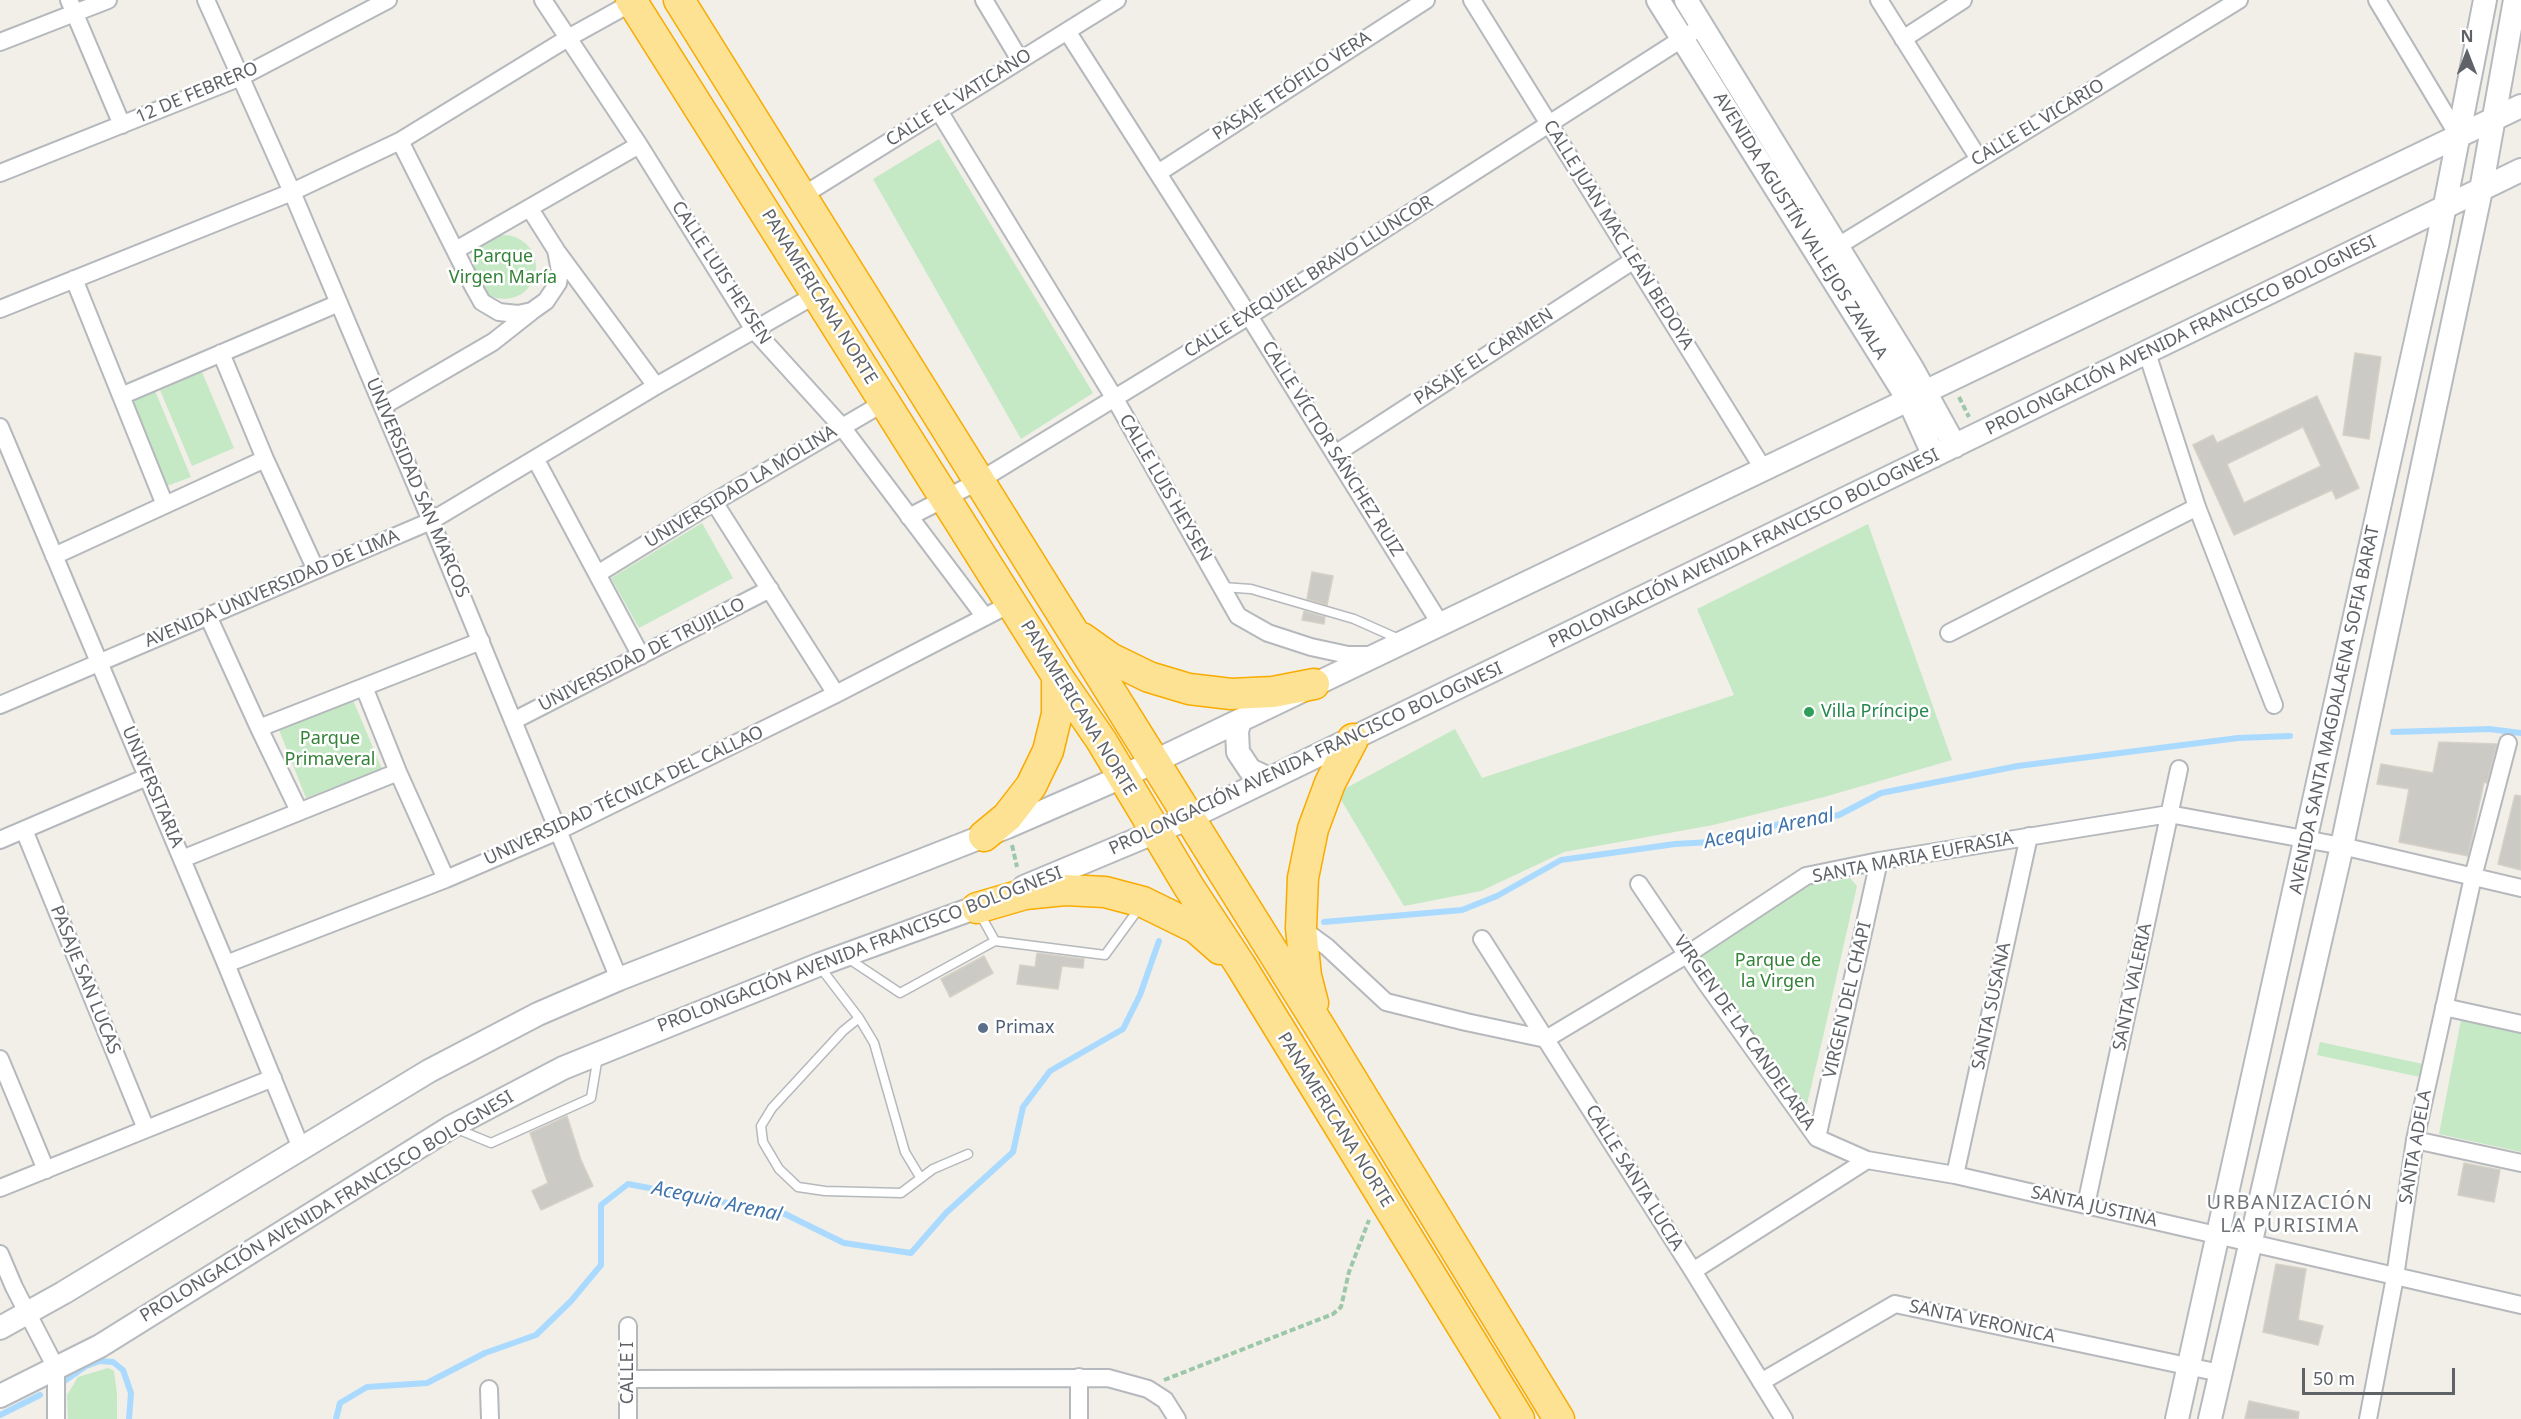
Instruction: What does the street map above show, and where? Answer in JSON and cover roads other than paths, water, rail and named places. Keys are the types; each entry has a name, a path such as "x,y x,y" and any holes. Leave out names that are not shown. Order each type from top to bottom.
{"highway":[{"name":"PANAMERICANA NORTE","path":"679,0 1318,1024 1559,1419"},
{"name":"PANAMERICANA NORTE","path":"632,1 1057,676 1101,740 1189,887 1241,966 1519,1419"},
{"path":"1076,634 1120,663 1149,677 1189,689 1231,694 1263,693 1314,684"},
{"path":"995,832 1031,786 1048,752 1056,714 1057,676"},
{"path":"1318,1024 1306,976 1301,928 1303,878 1313,829 1330,783 1353,739"},
{"path":"977,908 1025,894 1065,890 1105,892 1143,902 1196,928 1241,966"}],"main road":[{"name":"AVENIDA AGUSTÍN VALLEJOS ZAVALA","path":"1658,0 1918,396 1955,446"},
{"name":"AVENIDA AGUSTÍN VALLEJOS ZAVALA","path":"1686,0 1838,246 1918,396 1934,456"},
{"name":"AVENIDA SANTA MAGDALAENA SOFIA BARAT","path":"2177,1419 2307,839 2445,206 2485,0"},
{"name":"AVENIDA SANTA MAGDALAENA SOFIA BARAT","path":"2210,1419 2342,846 2481,190 2515,0"},
{"path":"0,1328 29,1313 429,1071 538,1014 619,979 995,832 1155,762 2521,106"},
{"name":"PROLONGACIÓN AVENIDA FRANCISCO BOLOGNESI","path":"0,1396 100,1346 451,1126 513,1093 599,1052 843,955 977,908 1157,833 2521,170"},
{"path":"1240,721 1236,742 1238,752 1250,770 1269,780"}],"street":[{"path":"0,42 72,7 108,0"},
{"name":"UNIVERSIDAD SAN MARCOS","path":"206,0 292,192 432,521 619,979"},
{"name":"CALLE LUIS HEYSEN","path":"543,0 639,146 754,330 842,427 985,617"},
{"path":"984,0 1020,60"},
{"name":"PASAJE TEÓFILO VERA","path":"1158,173 1426,0"},
{"name":"CALLE JUAN MAC LEAN BEDOYA","path":"1472,0 1764,470"},
{"path":"1879,0 1978,159"},
{"path":"1903,39 1963,0"},
{"name":"CALLE EL VICARIO","path":"1838,246 2239,0"},
{"path":"2377,0 2459,137"},
{"name":"12 DE FEBRERO","path":"0,173 241,77 384,1"},
{"path":"0,309 292,192 400,141 632,1"},
{"name":"CALLE EL VATICANO","path":"802,196 1113,1"},
{"path":"72,7 122,124"},
{"name":"CALLE EXEQUIEL BRAVO LLUNCOR","path":"909,517 979,481 1249,316 1702,26"},
{"name":"CALLE VÍCTOR SÁNCHEZ RUIZ","path":"1067,31 1249,316 1441,625"},
{"name":"CALLE LUIS HEYSEN","path":"939,111 1114,399 1238,616 1268,633 1311,647 1348,655 1378,655"},
{"path":"400,141 482,302 499,312 518,314 532,311"},
{"path":"456,250 639,146"},
{"path":"530,209 556,250 656,386"},
{"path":"383,406 492,342 546,301 558,283 560,271 556,250"},
{"name":"PASAJE EL CARMEN","path":"1335,454 1634,260"},
{"path":"74,279 165,505"},
{"name":"AVENIDA UNIVERSIDAD DE LIMA","path":"0,705 432,521 656,386 817,294"},
{"path":"121,396 339,303"},
{"path":"2147,352 2197,507 2274,705"},
{"path":"221,353 315,570"},
{"name":"UNIVERSIDAD LA MOLINA","path":"599,573 714,502 885,402"},
{"name":"UNIVERSITARIA","path":"1,435 182,859 301,1148"},
{"path":"54,556 265,459"},
{"path":"536,460 599,573 641,656"},
{"path":"714,502 836,694"},
{"path":"1948,633 2197,507"},
{"name":"UNIVERSIDAD DE TRUJILLO","path":"513,722 770,589"},
{"name":"UNIVERSIDAD TÉCNICA DEL CALLAO","path":"226,964 446,879 558,831 836,694 1012,603"},
{"path":"208,616 299,811"},
{"path":"259,728 481,641"},
{"path":"364,687 398,772 446,879"},
{"name":"SANTA ADELA","path":"2368,1419 2395,1277 2415,1140 2473,877 2508,743"},
{"name":"SANTA VALERIA","path":"2086,1205 2179,769"},
{"path":"182,859 398,772"},
{"path":"0,840 147,777"},
{"name":"SANTA MARIA EUFRASIA","path":"1546,1039 1688,954 1806,876 1879,861 2169,814 2342,846 2521,888"},
{"name":"PASAJE SAN LUCAS","path":"24,830 146,1129"},
{"name":"SANTA SUSANA","path":"1955,1175 2029,836"},
{"name":"VIRGEN DEL CHAPI","path":"1817,1138 1879,861"},
{"name":"VIRGEN DE LA CANDELARIA","path":"1639,884 1817,1138 1867,1160"},
{"path":"1301,928 1327,947 1386,1002 1546,1039"},
{"name":"CALLE SANTA LUCIA","path":"1482,939 1693,1270 1784,1419"},
{"path":"2444,1007 2521,1024"},
{"path":"0,1059 46,1170"},
{"path":"0,1188 273,1078"},
{"path":"2415,1140 2521,1163"},
{"path":"1693,1270 1867,1160"},
{"name":"SANTA JUSTINA","path":"1867,1160 1955,1175 2521,1305"},
{"path":"0,1254 14,1287 56,1368 56,1419"},
{"name":"SANTA VERONICA","path":"1761,1382 1895,1304 2220,1373"},
{"name":"CALLE I","path":"628,1326 628,1419"},
{"path":"1079,1377 1079,1419"},
{"path":"628,1379 1108,1378 1148,1389 1165,1400 1176,1419"},
{"path":"489,1389 490,1419"}],"lane":[{"path":"1221,587 1251,589 1354,619 1404,642"},
{"path":"843,955 900,993 995,941 1105,955 1143,902"},
{"path":"977,908 995,941"},
{"path":"818,965 859,1018 874,1043 902,1144 920,1178"},
{"path":"859,1018 843,1031 772,1108 761,1125 763,1142 779,1169 798,1187 825,1191 901,1193 920,1178 968,1154"},
{"path":"451,1126 492,1143 591,1098 599,1052"}],"waterway":[{"name":"Acequia Arenal","path":"2393,732 2489,729 2521,733"},
{"name":"Acequia Arenal","path":"1324,922 1462,910 1497,896 1561,860 1675,844 1729,841 1782,823 1839,815 1881,793 2018,766 2238,738 2290,736"},
{"name":"Acequia Arenal","path":"336,1419 340,1403 367,1387 427,1383 485,1353 536,1335 571,1301 601,1265 601,1205 628,1184 785,1214 844,1243 911,1253 946,1213 1013,1152 1023,1107 1050,1071 1123,1029 1140,995 1159,941"},
{"name":"Acequia Arenal","path":"60,1384 86,1366 100,1361 113,1362 123,1370 131,1393 129,1419"},
{"name":"Acequia Arenal","path":"0,1415 40,1395"}],"place":[{"name":"Villa Príncipe","path":"1809,712"},
{"name":"Primax","path":"983,1028"}],"district":[{"name":"URBANIZACIÓN LA PURISIMA","path":"2290,1214"}],"park label":[{"name":"Parque Virgen María","path":"503,267"},
{"name":"Parque Primaveral","path":"330,750"},
{"name":"Parque de la Virgen","path":"1778,971"}]}
